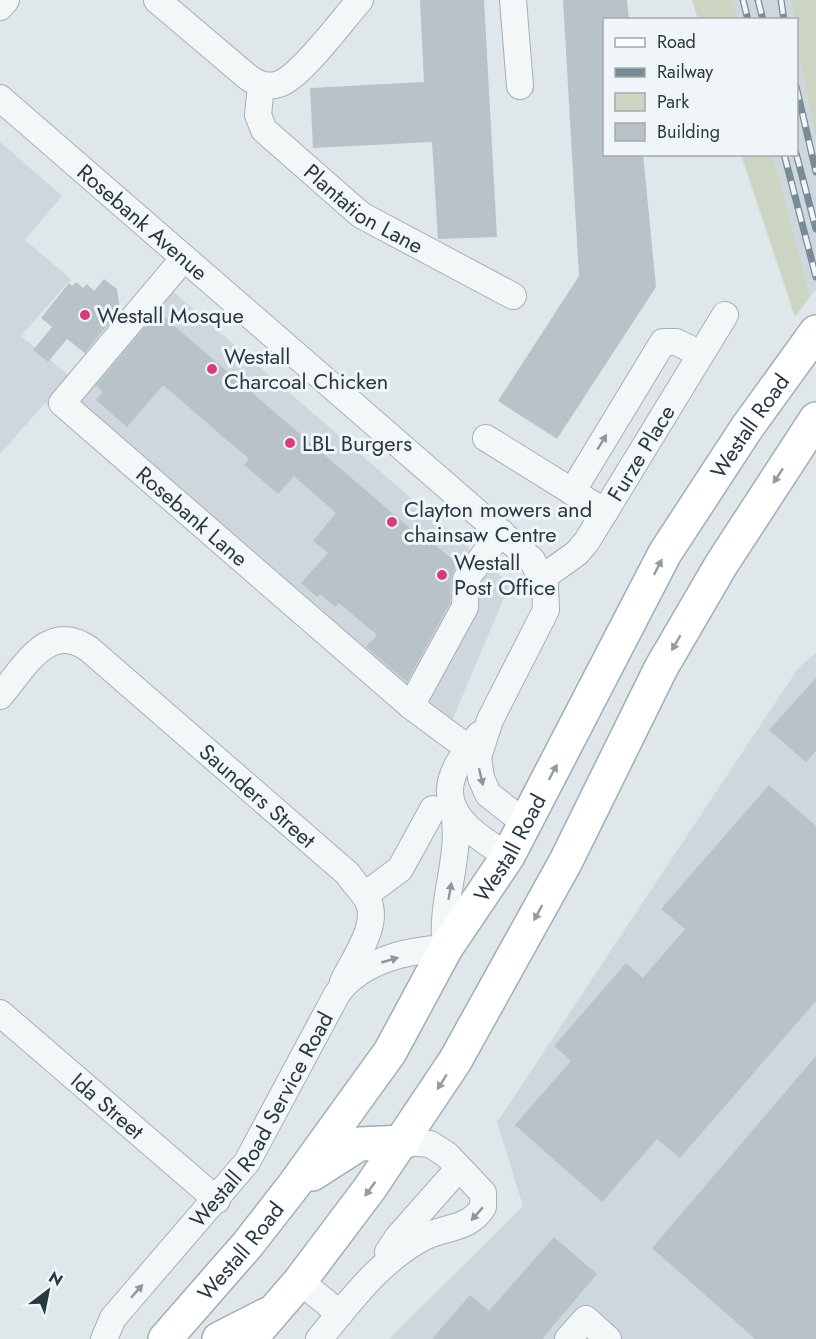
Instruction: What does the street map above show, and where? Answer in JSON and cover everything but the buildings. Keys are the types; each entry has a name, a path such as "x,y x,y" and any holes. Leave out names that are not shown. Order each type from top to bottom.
{"main road":[{"name":"Westall Road","path":"165,1339 248,1244 294,1185 390,1052 446,948 508,856 526,824 665,553 816,332"},
{"path":"250,1339 300,1281 404,1142 488,1005 566,861 661,668 727,555 813,423"},
{"path":"526,824 566,861"},
{"path":"508,856 566,861"},
{"path":"294,1185 359,1144 404,1142"},
{"path":"219,1339 273,1312"}],"street":[{"path":"0,8 6,0"},
{"path":"169,4 249,78 261,85 280,84 290,79 360,0"},
{"path":"513,0 519,86"},
{"name":"Plantation Lane","path":"261,85 258,115 264,130 350,207 513,296"},
{"name":"Rosebank Avenue","path":"0,98 501,532 532,561 542,578"},
{"name":"Rosebank Lane","path":"184,258 62,403 411,706 469,749"},
{"name":"Furze Place","path":"542,578 582,548 725,315"},
{"path":"572,492 663,342 676,342 701,354"},
{"path":"486,438 605,512"},
{"path":"411,706 465,607 466,579 501,532"},
{"path":"526,824 491,797 482,782 480,748 490,720 543,618 546,593 542,578"},
{"name":"Saunders Street","path":"0,696 42,648 59,638 76,640 348,874 359,889"},
{"path":"337,994 369,926 371,910 359,889 400,869 443,808 458,764 490,720"},
{"path":"443,808 469,831 508,856"},
{"path":"443,808 458,838 443,927 446,948"},
{"name":"Westall Road Service Road","path":"104,1339 113,1318 217,1200 246,1162 337,994 352,976 368,966 414,953 446,948"},
{"name":"Ida Street","path":"0,1012 217,1200"},
{"path":"382,1266 415,1242 471,1222 485,1203 483,1193 436,1147 422,1142 404,1142"},
{"path":"319,1339 382,1266 398,1237 459,1168"},
{"path":"300,1281 340,1314"},
{"path":"568,1339 586,1319 608,1339"}],"shaded area":[{"path":"732,0 791,0 794,18 738,18"},
{"path":"798,41 816,137 816,289 810,297 773,156 798,156"},
{"path":"0,142 62,196 25,240 71,279 21,336 68,375 155,276 510,584 442,744 45,403 0,454"},
{"path":"816,652 816,1339 389,1339 523,1206 497,1122 797,670"}],"green space":[{"path":"692,0 732,0 738,18 698,18"},
{"path":"791,0 816,0 816,137 799,53 798,18 794,18"},
{"path":"741,156 773,156 810,297 795,317"}],"railway":[{"path":"743,0 748,18"},
{"path":"758,0 762,18"},
{"path":"781,0 784,18"},
{"path":"798,95 816,172"},
{"path":"785,156 816,277"},
{"path":"797,156 816,229"}],"place":[{"name":"Westall Mosque","path":"85,315"},
{"name":"Westall Charcoal Chicken","path":"212,369"},
{"name":"LBL Burgers","path":"290,443"},
{"name":"Clayton mowers and chainsaw Centre","path":"392,522"},
{"name":"Westall Post Office","path":"442,575"}]}
